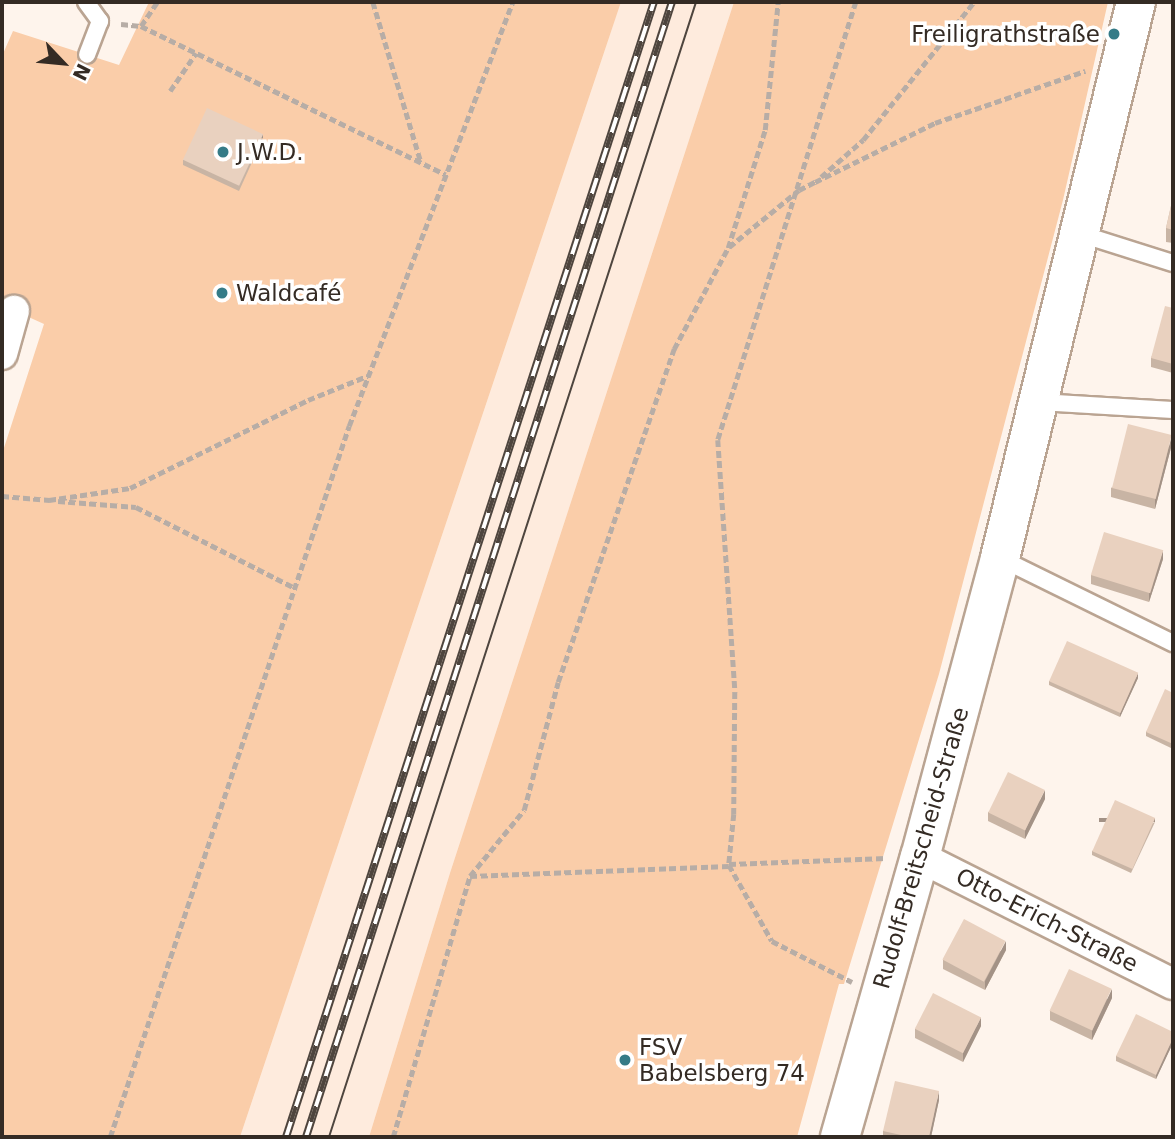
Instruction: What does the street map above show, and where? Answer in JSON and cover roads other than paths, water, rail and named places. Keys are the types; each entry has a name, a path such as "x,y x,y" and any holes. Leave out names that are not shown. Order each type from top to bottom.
{"street":[{"name":"Rudolf-Breitscheid-Straße","path":"840,1137 920,857 1000,558 1136,2"},
{"path":"2,354 14,311"},
{"name":"Otto-Erich-Straße","path":"920,857 1173,984"}],"lane":[{"path":"86,2 100,21 87,55"},
{"path":"1081,234 1173,263"},
{"path":"1039,402 1173,410"},
{"path":"1000,558 1173,643"}],"tram line":[{"path":"329,1137 696,2"}],"railway":[{"path":"286,1137 654,2"},
{"path":"306,1137 672,2"}],"place":[{"name":"Freiligrathstraße","path":"1114,34"},
{"name":"J.W.D.","path":"223,152"},
{"name":"Waldcafé","path":"222,293"},
{"name":"FSV Babelsberg 74","path":"625,1060"}]}
